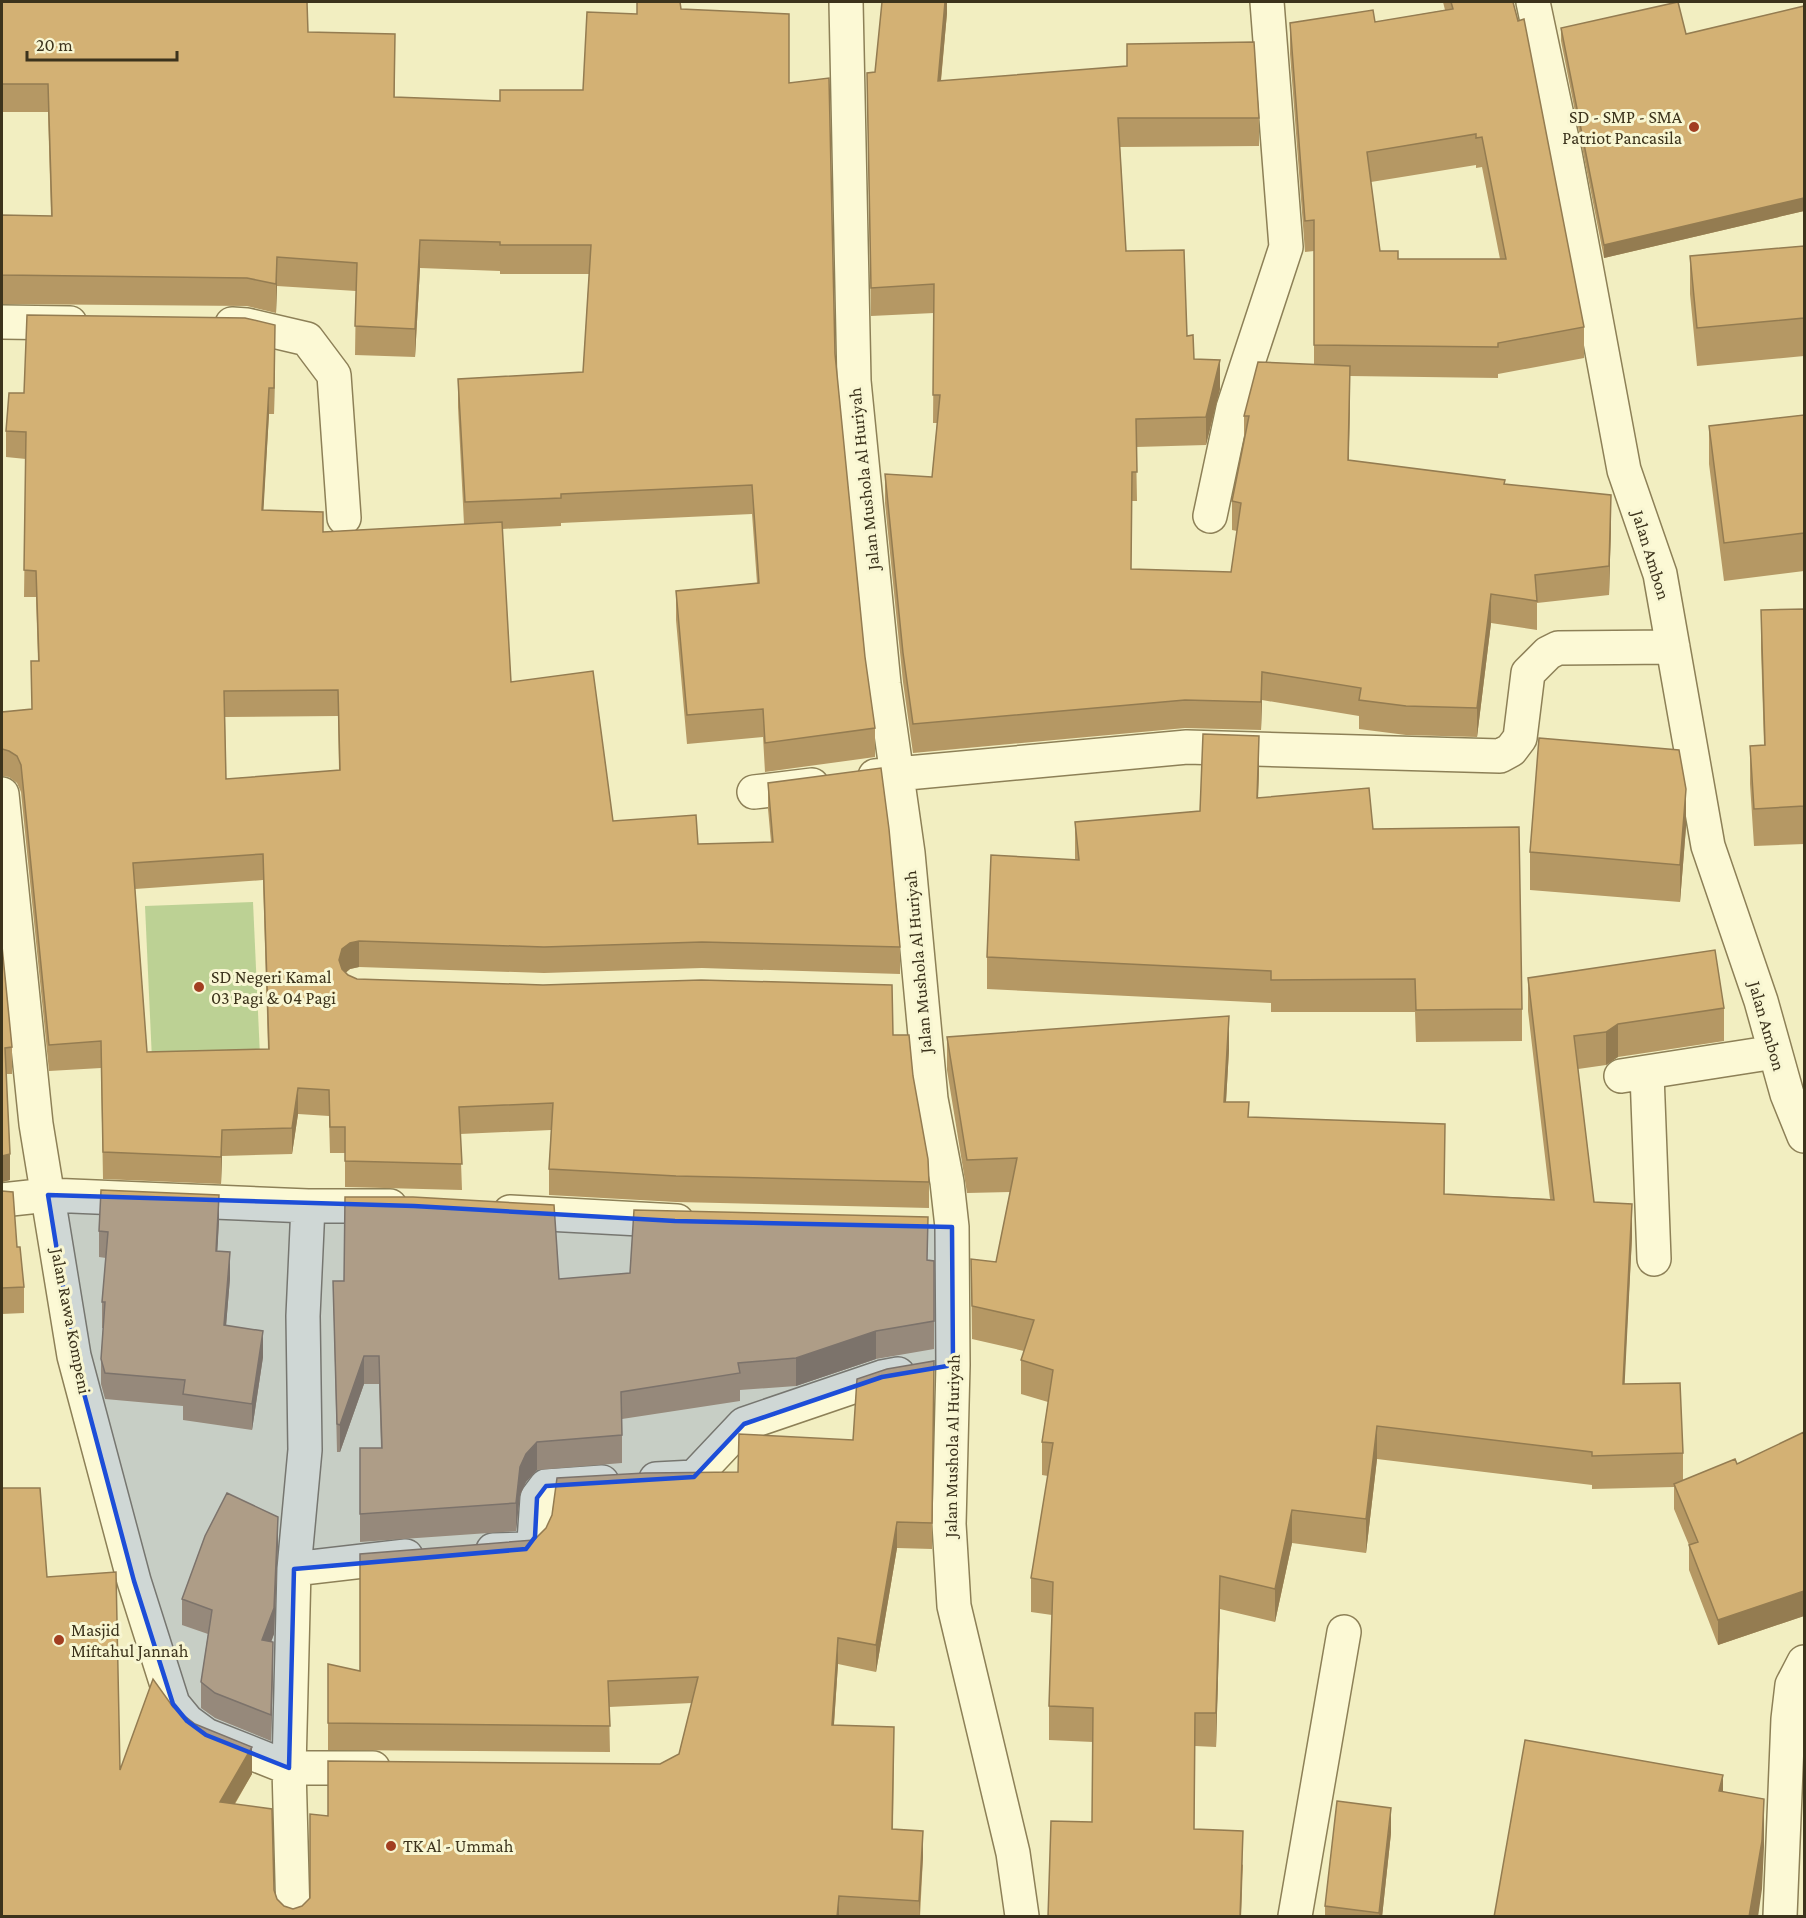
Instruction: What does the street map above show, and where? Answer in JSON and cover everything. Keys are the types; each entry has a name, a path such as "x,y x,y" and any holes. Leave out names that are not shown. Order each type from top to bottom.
{"street":[{"name":"Jalan Mushola Al Huriyah","path":"846,2 854,381 884,684 908,853 932,1100 948,1182 952,1227 953,1365 949,1524 954,1606 1013,1853 1022,1917"},
{"path":"1210,516 1233,408 1286,247 1267,2"},
{"name":"Jalan Ambon","path":"1533,2 1565,153 1624,470 1660,574 1708,846 1761,1001 1786,1094 1804,1136"},
{"path":"2,322 97,323"},
{"path":"201,324 248,325 307,339 321,357 334,375 344,518"},
{"path":"754,792 897,773 1187,747 1500,756 1512,750 1520,738 1528,673 1548,653 1558,648 1673,647"},
{"name":"Jalan Rawa Kompeni","path":"2,794 36,1124 74,1356 134,1581 173,1704 187,1721 206,1735 289,1768 409,1769"},
{"path":"887,993 921,993"},
{"path":"1654,1259 1634,1075 1775,1052"},
{"path":"2,1200 48,1195 308,1206 425,1207"},
{"path":"293,1917 289,1768 294,1569 305,1450 303,1316 308,1206"},
{"path":"485,1210 710,1222"},
{"path":"917,1227 952,1227"},
{"path":"294,1569 448,1553 526,1549 535,1537 537,1498 546,1486 694,1477 744,1424 882,1377 953,1365"},
{"path":"1295,1917 1344,1632"},
{"path":"1780,1917 1788,1719 1792,1685 1804,1662"}],"highlighted area":[{"path":"48,1195 414,1206 675,1221 952,1227 953,1365 882,1377 744,1424 694,1477 546,1486 537,1498 535,1537 526,1549 294,1569 289,1768 206,1735 187,1721 173,1704 134,1581 74,1356"}],"green space":[{"path":"253,902 260,1056 152,1060 145,906"}],"building":[{"path":"2,2 307,2 308,32 395,34 394,97 500,101 500,90 583,90 587,12 637,14 637,2 680,2 681,9 789,14 789,83 829,78 835,354 865,657 875,728 765,743 763,709 687,715 676,591 759,583 752,485 561,494 561,498 465,502 458,379 583,372 591,245 500,245 500,242 420,240 415,329 355,326 357,263 277,257 276,284 247,278 2,275 2,215 52,216 48,84 2,84"},
{"path":"882,2 945,2 938,81 1127,66 1127,44 1254,42 1259,118 1118,118 1126,251 1184,250 1187,336 1193,335 1194,359 1220,360 1206,417 1136,419 1137,472 1132,472 1131,569 1231,572 1241,503 1232,501 1249,416 1244,416 1258,362 1350,366 1348,460 1505,480 1504,484 1611,495 1609,566 1535,575 1537,601 1491,594 1477,708 1406,706 1359,700 1361,688 1262,672 1261,702 1185,700 913,724 903,653 885,474 932,477 940,395 933,395 934,284 871,288 867,73 875,72"},
{"path":"1451,2 1513,2 1518,21 1524,19 1584,327 1498,343 1498,347 1314,345 1314,220 1305,221 1290,23 1373,10 1375,22 1453,9","holes":["1476,134 1476,138 1482,137 1506,259 1398,259 1398,251 1380,251 1367,152"]},
{"name":"SD - SMP - SMA Patriot Pancasila","path":"1678,2 1686,34 1804,6 1804,198 1604,245 1561,28"},
{"path":"1804,246 1804,318 1697,328 1690,256"},
{"path":"27,315 245,318 275,325 274,388 269,388 262,510 323,512 323,532 502,522 511,682 593,671 613,821 696,815 698,844 773,842 768,783 881,768 900,947 702,942 544,947 359,941 350,943 342,949 339,960 342,969 357,979 543,985 701,980 892,985 893,1035 909,1035 913,1076 928,1159 929,1182 676,1176 549,1169 553,1103 459,1107 462,1164 345,1161 345,1127 330,1127 329,1090 298,1088 292,1128 222,1130 221,1157 103,1152 101,1041 49,1045 21,765 17,756 2,749 2,712 32,709 31,661 39,661 36,571 24,570 26,432 6,431 9,393 24,393","holes":["338,690 340,770 226,779 224,691","263,854 269,1049 147,1052 133,863"]},
{"path":"1804,415 1804,533 1724,543 1709,426"},
{"path":"1804,609 1804,806 1754,809 1750,746 1765,745 1761,610"},
{"path":"1203,734 1259,736 1257,798 1369,788 1373,829 1519,827 1522,1009 1416,1010 1415,979 1271,980 1271,971 987,957 991,855 1079,860 1075,822 1200,811"},
{"path":"1539,738 1679,750 1686,789 1680,865 1530,852"},
{"path":"2,946 12,1047 5,1048 10,1154 2,1156"},
{"path":"1715,950 1724,1008 1618,1024 1606,1032 1574,1036 1594,1202 1632,1204 1623,1384 1680,1383 1683,1453 1592,1456 1592,1452 1377,1426 1366,1519 1292,1510 1275,1589 1220,1576 1216,1713 1195,1713 1194,1829 1243,1831 1240,1917 1048,1917 1051,1821 1092,1822 1093,1708 1049,1706 1053,1582 1031,1578 1053,1443 1042,1442 1053,1370 1021,1360 1034,1320 972,1306 971,1259 996,1262 1017,1158 967,1160 947,1037 1229,1016 1224,1102 1249,1102 1248,1117 1445,1124 1444,1194 1554,1200 1528,978"},
{"path":"101,1190 219,1195 216,1251 230,1252 224,1325 263,1331 252,1404 183,1394 185,1380 105,1373 101,1359 105,1302 102,1302 108,1232 99,1231"},
{"path":"2,1191 13,1192 17,1247 20,1247 24,1287 2,1288"},
{"path":"345,1197 413,1197 554,1205 559,1279 630,1273 634,1210 928,1217 927,1260 934,1261 934,1321 876,1331 796,1358 738,1363 740,1373 621,1392 622,1435 537,1442 526,1454 520,1467 516,1503 360,1514 360,1448 382,1448 379,1356 364,1356 340,1425 337,1424 333,1281 344,1281"},
{"path":"934,1361 932,1523 897,1522 876,1645 838,1638 832,1725 894,1727 892,1829 923,1831 919,1901 839,1896 837,1917 2,1917 2,1488 40,1488 47,1577 116,1572 120,1770 153,1679 173,1707 195,1724 252,1747 220,1802 272,1809 274,1890 277,1899 284,1906 293,1909 302,1906 310,1898 310,1814 328,1816 328,1761 660,1764 679,1754 698,1677 608,1681 610,1726 328,1723 328,1664 360,1671 360,1554 534,1540 546,1528 552,1515 557,1478 645,1473 738,1472 739,1434 853,1440 857,1379 887,1369"},
{"path":"1804,1432 1804,1591 1718,1620 1689,1545 1698,1542 1674,1484 1735,1459 1737,1464"},
{"path":"227,1493 278,1517 274,1608 262,1640 273,1642 271,1715 215,1693 201,1682 212,1610 182,1599 205,1536"},
{"path":"1525,1740 1723,1775 1719,1791 1764,1799 1762,1841 1749,1917 1494,1917"},
{"path":"1337,1801 1391,1808 1379,1913 1325,1906"}],"place":[{"name":"SD - SMP - SMA Patriot Pancasila","path":"1694,127"},
{"name":"SD Negeri Kamal 03 Pagi & 04 Pagi","path":"199,987"},
{"name":"Masjid Miftahul Jannah","path":"59,1640"},
{"name":"TK Al - Ummah","path":"391,1846"}]}
